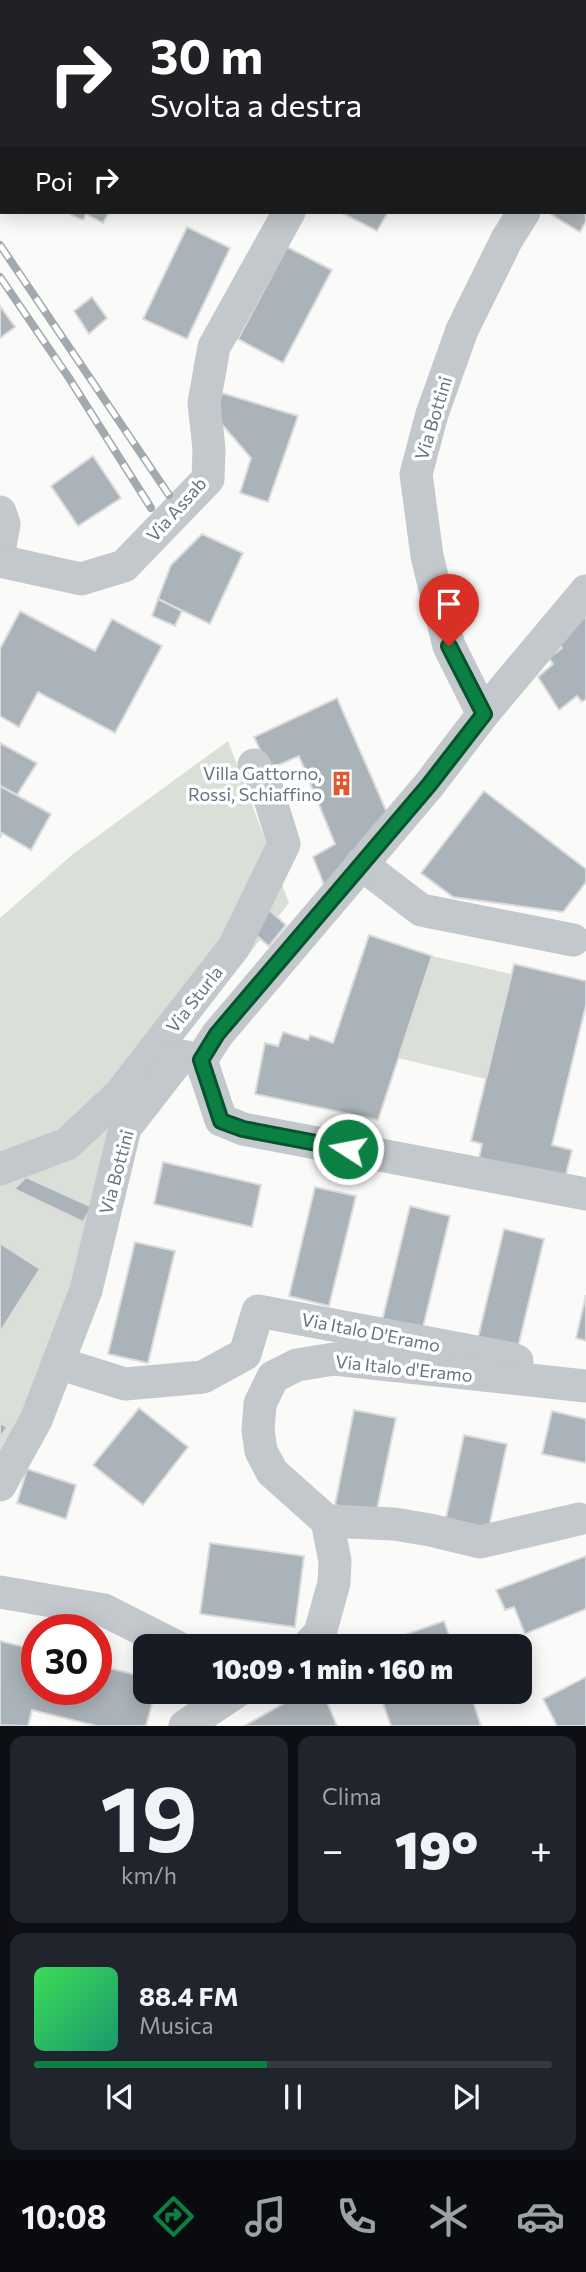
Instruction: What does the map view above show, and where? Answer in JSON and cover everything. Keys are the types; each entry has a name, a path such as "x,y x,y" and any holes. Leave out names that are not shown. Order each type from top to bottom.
{"street":[{"name":"Via Assab","path":"0,561 81,579 124,566 208,478 209,449 204,403 214,347 288,214"},
{"name":"Via Bottini","path":"484,714 449,646 427,556 416,474 432,414 462,330 507,239 523,214"},
{"path":"0,512 4,524 0,546"},
{"path":"586,591 429,785 217,1034 201,1060 221,1121 243,1129 586,1195"},
{"name":"Via Sturla","path":"0,1169 67,1144 76,1136 120,1094 234,947 284,844 264,780 254,765"},
{"path":"362,864 421,910 573,940"},
{"name":"Via Bottini","path":"0,1485 36,1420 86,1290 125,1128 181,1056 201,1060"},
{"name":"Via Italo D'Eramo","path":"58,1363 125,1384 203,1377 245,1354 258,1311 509,1358 578,1385"},
{"name":"Via Italo d'Eramo","path":"327,1521 272,1472 261,1451 258,1430 260,1404 273,1377 297,1365 334,1359 578,1385"},
{"path":"319,1634 336,1571 327,1521 394,1524 480,1542 579,1519"},
{"path":"0,1592 104,1610 151,1634"},
{"path":"185,1726 215,1704"}],"shaded area":[{"path":"228,741 289,903 114,1126 79,1282 0,1461 0,918 73,854"},
{"path":"432,956 511,974 486,1079 398,1058"}],"building":[{"path":"72,214 86,214 83,220"},
{"path":"86,214 108,214 103,223"},
{"path":"344,214 387,214 377,231"},
{"path":"586,214 586,221 580,232 552,215"},
{"path":"187,227 230,248 187,339 143,319"},
{"path":"287,247 332,270 283,363 238,339"},
{"path":"92,297 107,318 89,334 74,311"},
{"path":"0,306 15,327 0,338"},
{"path":"222,393 298,416 268,502 240,493 251,458 213,414"},
{"path":"93,456 121,498 78,526 51,486"},
{"path":"202,534 243,553 210,624 158,599 171,565"},
{"path":"158,599 182,611 175,626 152,616"},
{"path":"20,611 95,651 112,619 162,646 115,733 38,692 19,727 0,716 0,649"},
{"path":"586,612 586,699 582,702 577,696 559,710 538,677 553,664 549,658 562,648 558,641"},
{"name":"Villa Gattorno, Rossi, Schiaffino","path":"337,698 392,824 325,887 313,857 335,844 299,756 269,769 254,737"},
{"path":"0,743 37,763 17,795 0,786"},
{"path":"0,786 51,814 31,850 2,833 0,838"},
{"path":"484,791 586,869 586,882 563,912 453,897 421,873"},
{"path":"267,908 286,925 269,946 251,931"},
{"path":"369,935 432,956 378,1120 255,1094 265,1043 278,1046 283,1032 308,1040 310,1035 333,1043"},
{"path":"514,964 586,981 586,1005 552,1145 572,1150 565,1179 479,1158 482,1144 471,1141"},
{"path":"163,1162 261,1185 252,1227 154,1204"},
{"path":"26,1177 92,1207 83,1222 14,1189"},
{"path":"315,1187 356,1196 329,1306 289,1296"},
{"path":"410,1206 450,1216 422,1331 382,1321"},
{"path":"504,1229 544,1239 517,1351 477,1342"},
{"path":"135,1242 175,1251 148,1363 108,1354"},
{"path":"0,1243 40,1269 0,1332"},
{"path":"586,1295 586,1341 576,1338"},
{"path":"139,1408 188,1447 143,1505 93,1465"},
{"path":"354,1410 396,1418 376,1514 335,1505"},
{"path":"552,1411 586,1419 586,1463 542,1454"},
{"path":"0,1423 7,1427 0,1438"},
{"path":"464,1435 507,1444 487,1536 444,1527"},
{"path":"27,1469 76,1485 66,1519 17,1503"},
{"path":"210,1543 304,1556 295,1627 200,1614"},
{"path":"586,1556 586,1609 525,1634 514,1607 505,1610 496,1590"},
{"path":"444,1621 448,1634 407,1634"},
{"path":"0,1641 21,1646 21,1705 112,1705 112,1669 133,1674 133,1704 152,1704 146,1726 97,1726 32,1710 28,1726 0,1725"},
{"path":"586,1677 586,1726 557,1726 543,1699"},
{"path":"283,1704 328,1704 337,1726 244,1726"},
{"path":"383,1704 474,1704 481,1726 391,1726"}],"railway":[{"path":"0,245 169,495"},
{"path":"0,277 69,378 151,508"}],"place":[{"name":"Villa Gattorno, Rossi, Schiaffino","path":"342,783"}],"route":[{"path":"348,1149 243,1129 221,1121 201,1060 217,1034 429,785 484,714 449,646"}]}
